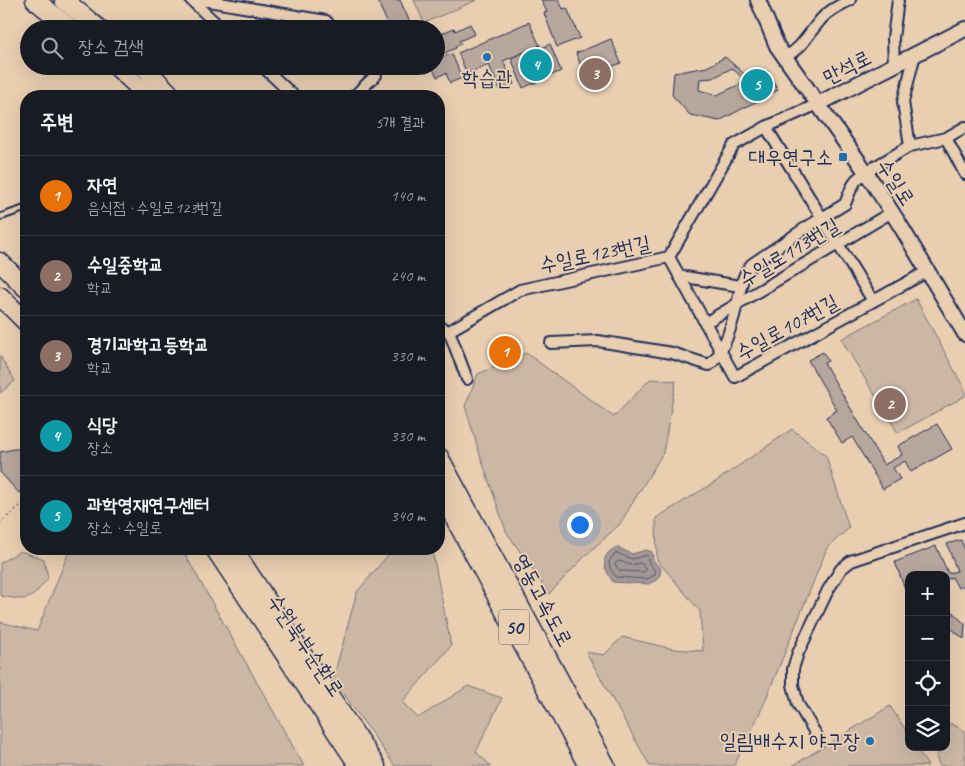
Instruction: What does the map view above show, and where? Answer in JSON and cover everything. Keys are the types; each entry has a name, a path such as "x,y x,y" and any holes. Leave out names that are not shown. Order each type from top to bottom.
{"highway":[{"path":"36,0 59,20"},
{"path":"64,0 88,20"},
{"path":"126,75 142,90"},
{"path":"152,75 166,90"},
{"path":"0,262 20,282"},
{"path":"0,296 20,316"},
{"name":"영동고속도로","path":"445,468 606,766"},
{"name":"영동고속도로","path":"445,500 588,766"},
{"name":"수원북부순환로","path":"219,555 360,766"},
{"name":"수원북부순환로","path":"237,555 376,766"}],"street":[{"path":"191,0 212,20"},
{"path":"202,0 320,20"},
{"name":"수일로","path":"758,0 777,46 866,172 965,333"},
{"path":"785,57 797,51 819,21 834,8 850,0"},
{"name":"만석로","path":"894,66 893,38 898,0"},
{"name":"만석로","path":"818,104 965,29"},
{"path":"910,146 903,102 916,54"},
{"path":"272,75 288,90"},
{"path":"360,90 376,75"},
{"name":"수일로123번길","path":"445,328 520,290 669,257 734,145 766,127 818,104"},
{"name":"수일로107번길","path":"766,127 872,301"},
{"path":"551,342 598,341 672,353 709,365 715,361 721,352 746,271 760,258 846,204 851,188 856,180 866,172 910,146 946,138 965,127"},
{"path":"946,138 961,157 965,174"},
{"name":"수일로113번길","path":"705,323 892,212"},
{"name":"수일로107번길","path":"669,257 735,378 928,271"},
{"path":"679,276 740,286"},
{"path":"445,331 467,379"},
{"path":"817,736 798,704 793,685 793,669 798,653 828,590 841,569 851,561 965,523"}],"lane":[{"path":"0,218 20,210"}],"path":[{"path":"0,523 20,506"}],"shaded area":[{"path":"414,0 477,0 431,20 423,20"},
{"path":"916,299 965,390 965,396 898,433 841,339"},
{"path":"526,353 614,417 650,379 676,381 663,453 619,525 587,554 549,594 506,531 465,406 478,374"},
{"path":"0,356 15,381 0,393"},
{"path":"792,429 826,456 849,528 827,548 764,704 734,766 650,766 586,652 604,655 622,637 673,649 703,651 700,611 657,560 656,518 715,482"},
{"path":"20,551 20,555 32,555 44,559 48,578 29,598 19,599 2,596 0,594 0,563"},
{"path":"68,555 185,555 304,766 0,766 0,622 37,631"},
{"path":"388,555 433,555 451,646 402,702 418,718 468,686 502,698 476,752 491,766 395,766 333,679 357,592"},
{"name":"일림배수지 야구장","path":"890,706 905,729 905,751 919,751 928,766 792,766"},
{"path":"950,723 965,731 965,766 940,766 936,757 938,751 950,751"}],"water":[{"path":"617,547 632,554 646,550 652,552 653,560 661,569 659,579 648,584 613,582 604,563 607,554"}],"building":[{"path":"377,0 400,0 409,20 386,20"},
{"path":"541,0 559,0 563,9 567,8 580,38 557,47 544,13 547,12"},
{"name":"학습관","path":"529,22 540,46 503,61 514,84 500,90 489,65 467,74 458,53"},
{"path":"470,24 475,34 459,41 461,44 445,53 445,32 454,28 455,31"},
{"path":"611,39 621,63 585,77 576,53"},
{"path":"550,44 561,71 523,88 511,58 539,46 540,49"},
{"path":"452,54 462,78 450,83 445,73 445,56"},
{"path":"725,57 749,78 744,79 732,68 713,78 700,79 699,90 717,95 768,71 778,90 719,121 690,115 672,95 674,73 707,67"},
{"path":"823,352 828,361 824,363 884,465 902,455 898,446 937,424 952,449 911,472 905,461 893,468 900,479 883,489 852,437 842,443 826,417 837,410 808,360"},
{"path":"20,449 19,493 0,472 0,452"},
{"path":"961,540 965,550 965,590 963,586 958,588 952,577 950,578 950,573 957,571 947,544"},
{"path":"936,546 947,571 905,571 905,589 895,562"},
{"path":"950,610 965,624 964,639 950,627"}],"place":[{"name":"학습관","path":"487,57"},
{"name":"식당","path":"536,65"},
{"name":"경기과학고등학교","path":"595,74"},
{"name":"과학영재연구센터","path":"757,85"},
{"name":"대우연구소","path":"843,157"},
{"name":"자연","path":"505,352"},
{"name":"수일중학교","path":"890,404"},
{"name":"일림배수지 야구장","path":"870,741"}]}
